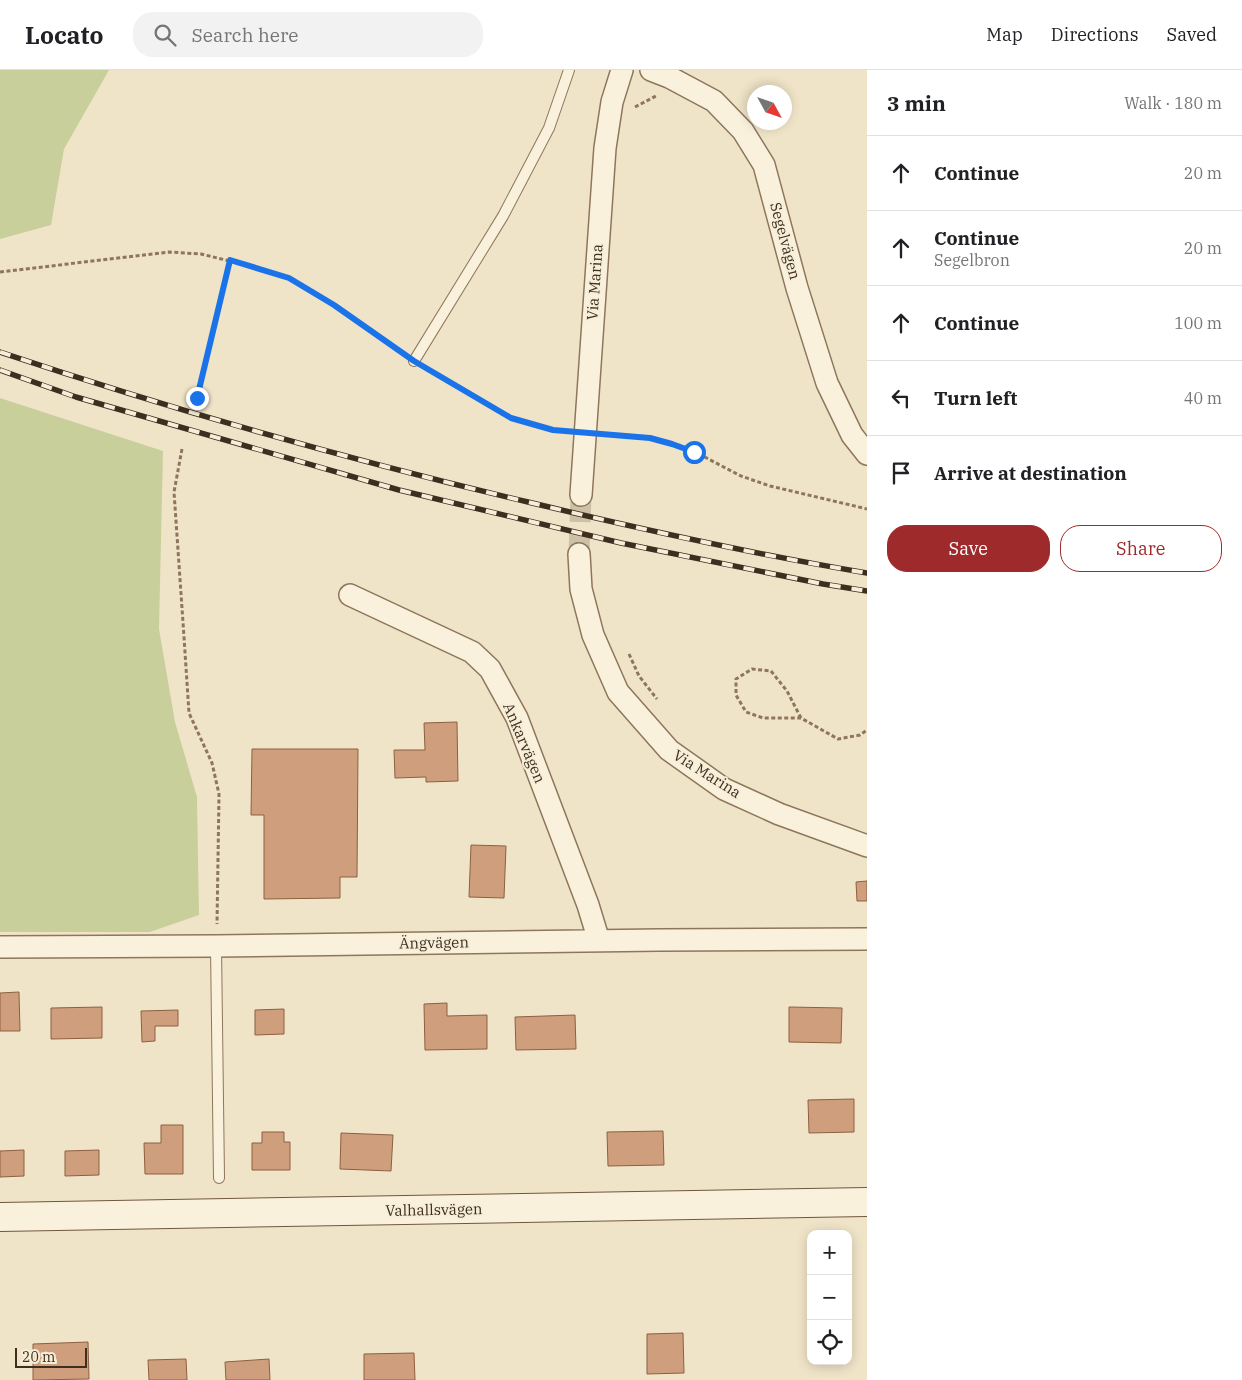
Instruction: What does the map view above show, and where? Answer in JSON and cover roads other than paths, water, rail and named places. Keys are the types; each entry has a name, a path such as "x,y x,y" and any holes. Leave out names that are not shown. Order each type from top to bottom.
{"street":[{"name":"Via Marina","path":"581,495 605,148 612,102 622,70"},
{"name":"Segelvägen","path":"651,70 669,77 714,101 743,131 764,165 827,383 852,435 867,454"},
{"name":"Via Marina","path":"579,554 581,589 594,635 618,692 668,750 724,789 779,814 867,846"},
{"name":"Ankarvägen","path":"350,595 472,652 490,669 517,718 588,905 599,940"},
{"name":"Ängvägen","path":"0,946 216,946 599,940 867,939"},
{"name":"Valhallsvägen","path":"0,1217 867,1202"}],"lane":[{"path":"414,361 503,216 548,128 569,70"},
{"path":"216,946 219,1178"}],"tunnel":[{"path":"579,554 581,495"}],"railway":[{"path":"0,352 262,433 461,486 654,531 782,558 867,573"},
{"path":"0,370 76,397 399,490 621,543 823,584 867,591"}]}
